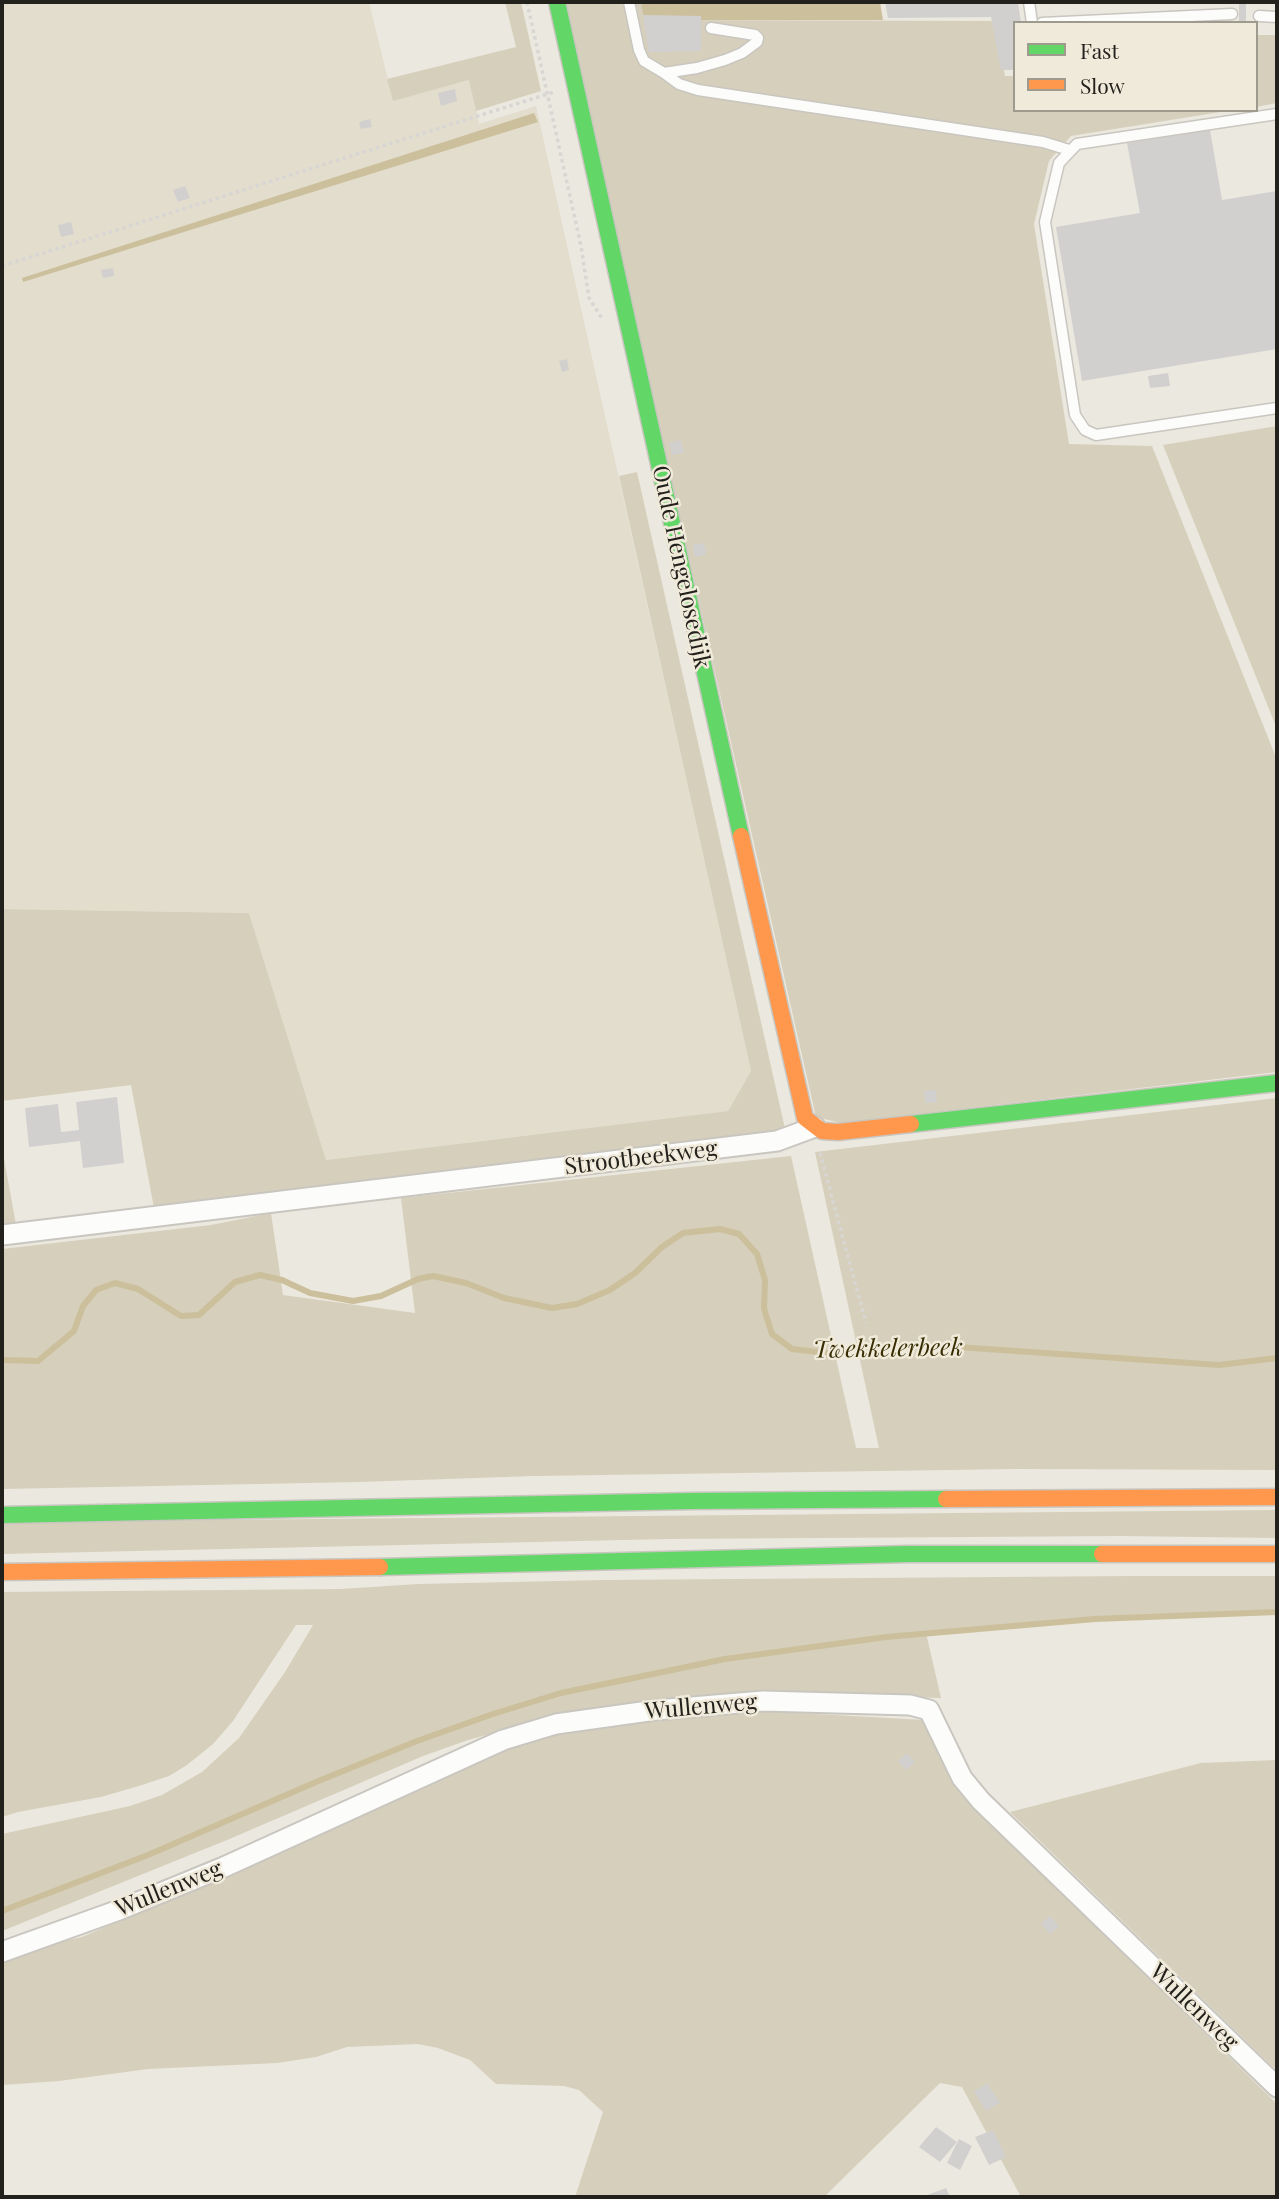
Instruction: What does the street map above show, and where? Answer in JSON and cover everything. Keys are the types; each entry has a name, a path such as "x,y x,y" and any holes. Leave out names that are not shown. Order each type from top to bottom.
{"main road":[{"name":"Oude Hengelosedijk","path":"557,2 802,1113 815,1127"},
{"name":"Strootbeekweg","path":"815,1127 838,1132 1277,1083"},
{"path":"2,1515 692,1501 1277,1497"},
{"path":"2,1572 489,1565 908,1554 1277,1554"}],"street":[{"name":"Strootbeekweg","path":"2,1235 776,1141 815,1127"},
{"name":"Wullenweg","path":"2,1952 131,1905 223,1867 491,1746 556,1724 656,1710 763,1701 910,1705 929,1710 962,1778 981,1801 1277,2087"}],"lane":[{"path":"629,2 639,50 644,61 679,84 698,90 1044,142 1069,150"},
{"path":"1029,2 1032,21"},
{"path":"1084,21 1232,14"},
{"path":"1259,16 1277,18"},
{"path":"664,73 697,68 724,60 742,53 757,42 758,38 755,36 711,28"},
{"path":"1277,114 1077,144 1059,163 1045,222 1075,415 1085,430 1096,436 1277,408"}],"path":[{"path":"527,2 581,246"},
{"path":"2,266 533,99"},
{"path":"815,1127 866,1323"}],"shaded area":[{"path":"369,2 393,100 470,80 479,124 536,106 751,1071 728,1111 326,1160 249,913 2,909 2,3"},
{"path":"505,2 521,2 541,91 476,111 469,80 393,101 387,79 516,47"},
{"path":"563,2 641,2 645,20 996,21 1005,76 1013,76 1013,112 1221,112 1071,136 1049,161 1034,224 1069,444 1152,446 1277,760 1277,1072 841,1123 816,1117"},
{"path":"641,2 880,2 883,20 644,20"},
{"path":"1258,35 1277,35 1277,103 1258,107"},
{"path":"534,113 538,122 23,282 22,278"},
{"path":"1277,426 1277,729 1163,445"},
{"path":"637,472 786,1133 361,1181 154,1208 131,1085 2,1101 2,909 249,913 326,1160 728,1111 751,1071 619,476"},
{"path":"1277,1098 1277,1470 1017,1469 534,1476 2,1489 2,1249 211,1225 271,1213 283,1295 415,1313 401,1198 791,1156 856,1448 879,1448 815,1152"},
{"path":"2,1147 16,1225 2,1227"},
{"path":"1277,1510 1277,1538 1120,1536 668,1539 2,1554 2,1522"},
{"path":"1277,1576 1277,1612 1095,1619 926,1633 941,1698 750,1692 690,1696 555,1716 468,1740 423,1756 227,1840 2,1931 2,1834 130,1806 162,1795 202,1772 239,1738 285,1672 313,1625 296,1625 233,1721 213,1744 187,1765 169,1776 101,1797 2,1817 2,1592 341,1589 418,1584 605,1580"},
{"path":"718,1712 779,1712 925,1720 942,1761 961,1795 1277,2104 1277,2197 1021,2197 962,2087 940,2083 824,2197 575,2197 603,2112 579,2090 564,2086 496,2084 470,2060 418,2044 347,2047 316,2057 277,2063 148,2069 59,2081 2,2085 2,1955 82,1937 155,1906 293,1837 511,1746 566,1732"},
{"path":"1277,1760 1277,2071 1010,1812 1201,1763"}],"building":[{"path":"885,2 1018,2 1021,21 1013,21 1013,70 1001,70 991,17 888,18"},
{"path":"1239,2 1246,2 1246,21 1239,21"},
{"path":"643,15 701,16 701,51 649,52"},
{"path":"455,89 457,101 441,106 438,93"},
{"path":"370,119 372,127 361,129 359,122"},
{"path":"1210,130 1222,200 1277,191 1277,349 1082,381 1056,227 1140,213 1127,143"},
{"path":"185,186 190,198 178,202 173,190"},
{"path":"71,222 74,234 61,237 58,225"},
{"path":"113,268 114,276 103,278 101,270"},
{"path":"567,359 569,370 562,372 559,361"},
{"path":"1168,373 1170,386 1150,388 1148,376"},
{"path":"681,440 684,453 672,455 669,443"},
{"path":"704,543 706,555 695,557 693,545"},
{"path":"936,1090 937,1102 925,1103 924,1091"},
{"path":"117,1097 124,1163 83,1168 80,1141 29,1147 25,1108 58,1104 61,1132 79,1130 76,1102"},
{"path":"907,1753 915,1762 906,1770 898,1761"},
{"path":"1050,1916 1059,1926 1050,1934 1041,1924"},
{"path":"987,2083 1000,2103 986,2111 974,2092"},
{"path":"936,2127 957,2142 940,2162 919,2147"},
{"path":"993,2130 1006,2157 989,2165 975,2137"},
{"path":"959,2139 972,2146 960,2170 947,2163"},
{"path":"946,2188 950,2197 922,2197"}],"waterway":[{"name":"Twekkelerbeek","path":"2,1360 38,1361 74,1331 83,1306 96,1290 115,1283 138,1289 181,1316 199,1315 235,1282 260,1275 282,1280 310,1293 353,1301 381,1296 418,1279 433,1276 466,1283 504,1298 552,1308 577,1304 610,1290 683,1233 720,1229 739,1234 757,1254 765,1280 764,1309 772,1334 792,1349 835,1354 865,1347 943,1346 1219,1365 1277,1358"},
{"path":"2,1911 148,1855 417,1741 561,1693 725,1659 886,1637 1095,1619 1277,1612"}],"traffic: fast":[{"path":"557,2 741,836"},
{"path":"911,1124 1277,1083"},
{"path":"2,1515 692,1501 946,1499"},
{"path":"380,1567 908,1554 1102,1554"}],"traffic: slow":[{"path":"741,836 805,1118 822,1131 838,1132 911,1124"},
{"path":"946,1499 1277,1497"},
{"path":"1102,1554 1277,1554"},
{"path":"2,1572 380,1567"}]}
